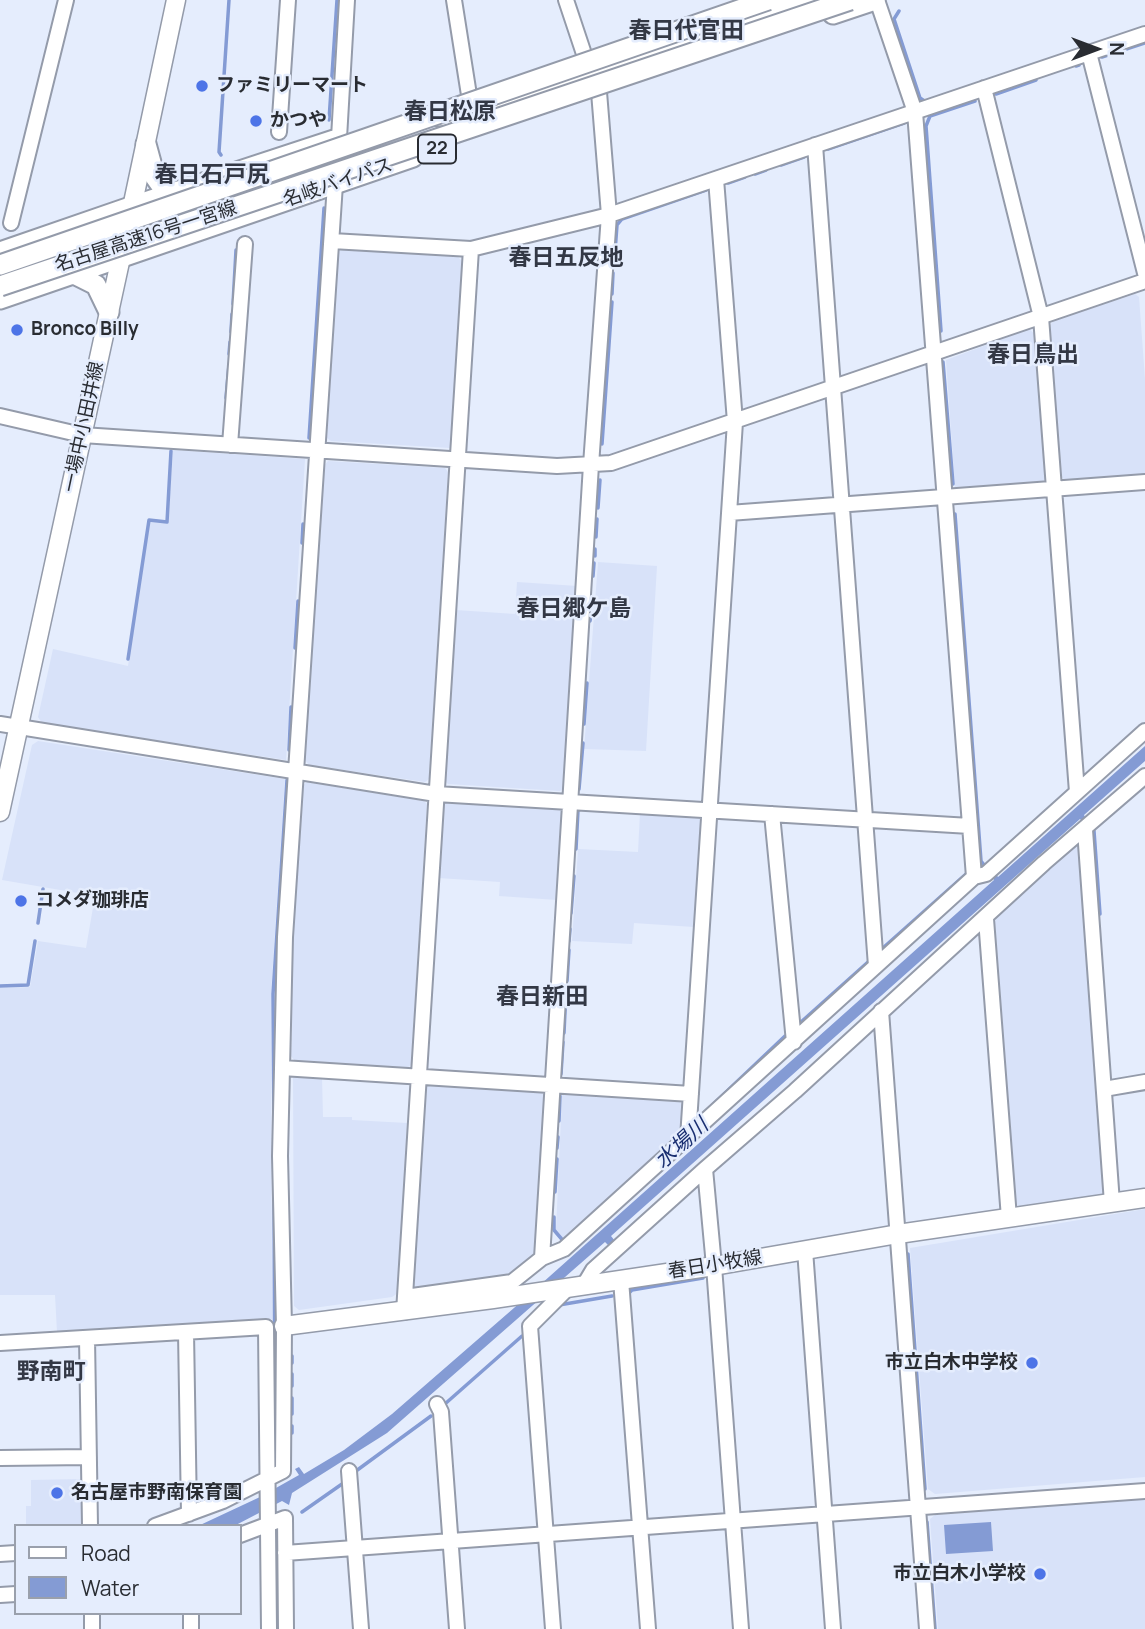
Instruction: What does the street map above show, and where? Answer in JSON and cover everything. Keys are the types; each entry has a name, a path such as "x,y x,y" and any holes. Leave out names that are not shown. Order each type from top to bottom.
{"highway":[{"name":"22","path":"0,252 133,205 750,0"},
{"name":"名古屋高速16号一宮線","path":"0,265 768,0"},
{"path":"400,118 465,115 806,0"},
{"name":"名古屋高速16号一宮線","path":"0,286 849,0"},
{"name":"名岐バイパス","path":"0,299 599,92 876,0"},
{"path":"146,144 155,177 172,193"},
{"path":"75,274 96,285 109,312"}],"main road":[{"name":"一場中小田井線","path":"0,812 176,0"},
{"name":"春日小牧線","path":"284,1326 405,1305 507,1297 714,1266 898,1234 1145,1198"}],"street":[{"path":"12,223 66,0"},
{"path":"279,132 288,0"},
{"path":"340,138 346,0"},
{"path":"454,0 469,95"},
{"path":"566,0 585,57"},
{"path":"876,0 915,111 974,877"},
{"path":"332,241 471,249 608,215 1145,34"},
{"path":"1089,53 1145,273"},
{"path":"984,88 1041,317 1077,792"},
{"path":"541,1258 608,215 599,92"},
{"path":"815,145 876,967"},
{"path":"688,1138 735,422 716,179"},
{"path":"161,1524 268,1483 283,1471 284,1326 280,1156 285,937 335,184"},
{"path":"230,445 245,244"},
{"path":"471,249 405,1305 512,1282 541,1258 568,1245 974,877 986,874 1145,731"},
{"path":"0,416 82,435 557,466 611,463 1145,281"},
{"path":"729,513 1145,482"},
{"path":"0,724 436,794 970,826"},
{"path":"553,1629 530,1326 1145,776"},
{"path":"772,814 794,1042"},
{"path":"1085,830 1112,1203"},
{"path":"986,919 1009,1218"},
{"path":"881,1011 927,1629"},
{"path":"282,1068 691,1094"},
{"path":"1104,1089 1145,1082"},
{"path":"705,1169 741,1629"},
{"path":"805,1250 833,1629"},
{"path":"621,1280 648,1629"},
{"path":"1,1347 87,1338 266,1327 269,1629"},
{"path":"186,1332 189,1514"},
{"path":"87,1338 90,1524"},
{"path":"437,1405 441,1412 457,1629"},
{"path":"0,1458 89,1457"},
{"path":"349,1471 361,1629"},
{"path":"285,1553 1145,1490"},
{"path":"242,1534 269,1519 285,1518 286,1629"}],"shaded area":[{"path":"342,248 457,256 463,262 450,448 331,441 327,438 337,253"},
{"path":"1135,294 1139,297 1145,379 1145,475 1065,480 1060,476 1049,327 1053,321"},
{"path":"1029,329 1038,337 1047,477 1041,484 958,490 955,488 946,360"},
{"path":"173,450 305,459 286,760 42,723 38,717 53,649 128,666 150,521 168,523"},
{"path":"328,461 445,468 448,472 429,779 425,782 309,765 305,760 324,466"},
{"path":"598,562 657,566 646,751 584,749"},
{"path":"517,582 577,586 564,788 560,791 448,784 445,781 456,610 515,614"},
{"path":"38,741 285,779 271,994 272,1319 57,1332 55,1295 0,1295 0,988 30,987 38,941 86,948 95,896 2,880 32,745"},
{"path":"307,782 424,801 427,804 411,1065 407,1068 295,1061 291,1056 292,1026 288,1026 287,1007 302,786"},
{"path":"447,801 558,808 562,812 557,900 499,896 500,882 438,878 443,805"},
{"path":"640,813 698,816 701,820 694,927 634,923 632,944 572,941 578,849 638,852"},
{"path":"1076,843 1082,846 1104,1189 1102,1194 1019,1206 1015,1203 994,925 998,913"},
{"path":"293,1075 322,1077 323,1117 407,1123 398,1293 392,1297 299,1310 294,1306"},
{"path":"428,1085 542,1092 545,1096 534,1260 513,1276 412,1290 425,1088"},
{"path":"564,1094 679,1101 682,1104 680,1136 564,1239 556,1230"},
{"name":"市立白木中学校","path":"1145,1209 1145,1477 935,1494 928,1489 910,1248"},
{"name":"名古屋市野南保育園","path":"82,1479 82,1524 26,1524 26,1506 31,1506 31,1480"},
{"name":"市立白木小学校","path":"1145,1499 1145,1629 938,1629 930,1519 935,1515"}],"water":[{"path":"1145,746 1145,761 1084,815 1086,819 1083,822 1080,819 611,1236 615,1241 609,1246 605,1242 387,1433 292,1493 289,1505 282,1501 238,1524 202,1524 299,1475 295,1469 299,1467 304,1474 344,1450 392,1414 994,880 992,877 996,874 998,877"},
{"path":"991,1522 993,1551 946,1554 944,1525"}],"waterway":[{"path":"221,155 219,152 229,0"},
{"path":"329,120 337,0"},
{"path":"899,11 894,19 920,98 926,102"},
{"path":"1102,57 1145,43"},
{"path":"996,94 1036,80"},
{"path":"941,331 926,126 930,116 975,101"},
{"path":"828,149 904,123"},
{"path":"781,165 804,157"},
{"path":"755,174 766,170"},
{"path":"728,183 745,177"},
{"path":"614,265 617,225 622,219 706,190"},
{"path":"309,438 324,208"},
{"path":"233,304 236,250"},
{"path":"612,294 613,273"},
{"path":"602,444 612,302"},
{"path":"231,332 232,314"},
{"path":"229,354 230,342"},
{"path":"943,362 953,484"},
{"path":"226,398 229,365"},
{"path":"128,659 149,520 167,522 171,451"},
{"path":"598,508 600,480"},
{"path":"955,514 981,861 985,866"},
{"path":"596,537 597,519"},
{"path":"302,543 303,524"},
{"path":"595,549 595,556"},
{"path":"593,576 594,563"},
{"path":"295,648 298,601"},
{"path":"590,621 591,615"},
{"path":"584,724 587,683"},
{"path":"289,750 291,707"},
{"path":"579,789 583,743"},
{"path":"274,1131 273,994 287,780"},
{"path":"576,849 578,810"},
{"path":"1094,831 1100,914"},
{"path":"884,947 966,874"},
{"path":"571,913 574,876"},
{"path":"38,923 43,889"},
{"path":"569,941 570,929"},
{"path":"0,986 28,985 35,941"},
{"path":"567,981 569,950"},
{"path":"801,1022 868,962"},
{"path":"564,1033 566,990"},
{"name":"水場川","path":"705,1112 785,1036"},
{"path":"561,1074 563,1042"},
{"path":"559,1121 560,1096"},
{"path":"557,1148 558,1137"},
{"path":"555,1192 557,1159"},
{"path":"274,1198 275,1446"},
{"path":"554,1217 554,1230 565,1243"},
{"path":"908,1254 925,1489"},
{"path":"628,1294 632,1290 703,1278"},
{"path":"559,1305 612,1296"},
{"path":"446,1403 522,1336"},
{"path":"292,1356 292,1363"},
{"path":"292,1374 292,1386"},
{"path":"292,1398 292,1414"},
{"path":"356,1471 431,1416"},
{"path":"292,1426 292,1433"},
{"path":"302,1512 342,1484"},
{"path":"927,1522 935,1629"},
{"path":"276,1532 277,1629"}],"place":[{"name":"ファミリーマート","path":"202,86"},
{"name":"かつや","path":"256,121"},
{"name":"Bronco Billy","path":"17,330"},
{"name":"コメダ珈琲店","path":"21,901"},
{"name":"市立白木中学校","path":"1032,1363"},
{"name":"名古屋市野南保育園","path":"57,1493"},
{"name":"市立白木小学校","path":"1040,1574"}],"district":[{"name":"春日代官田","path":"686,32"},
{"name":"春日松原","path":"450,113"},
{"name":"春日石戸尻","path":"212,176"},
{"name":"春日五反地","path":"566,259"},
{"name":"春日鳥出","path":"1033,356"},
{"name":"春日郷ケ島","path":"574,610"},
{"name":"春日新田","path":"542,998"},
{"name":"野南町","path":"51,1373"}]}
